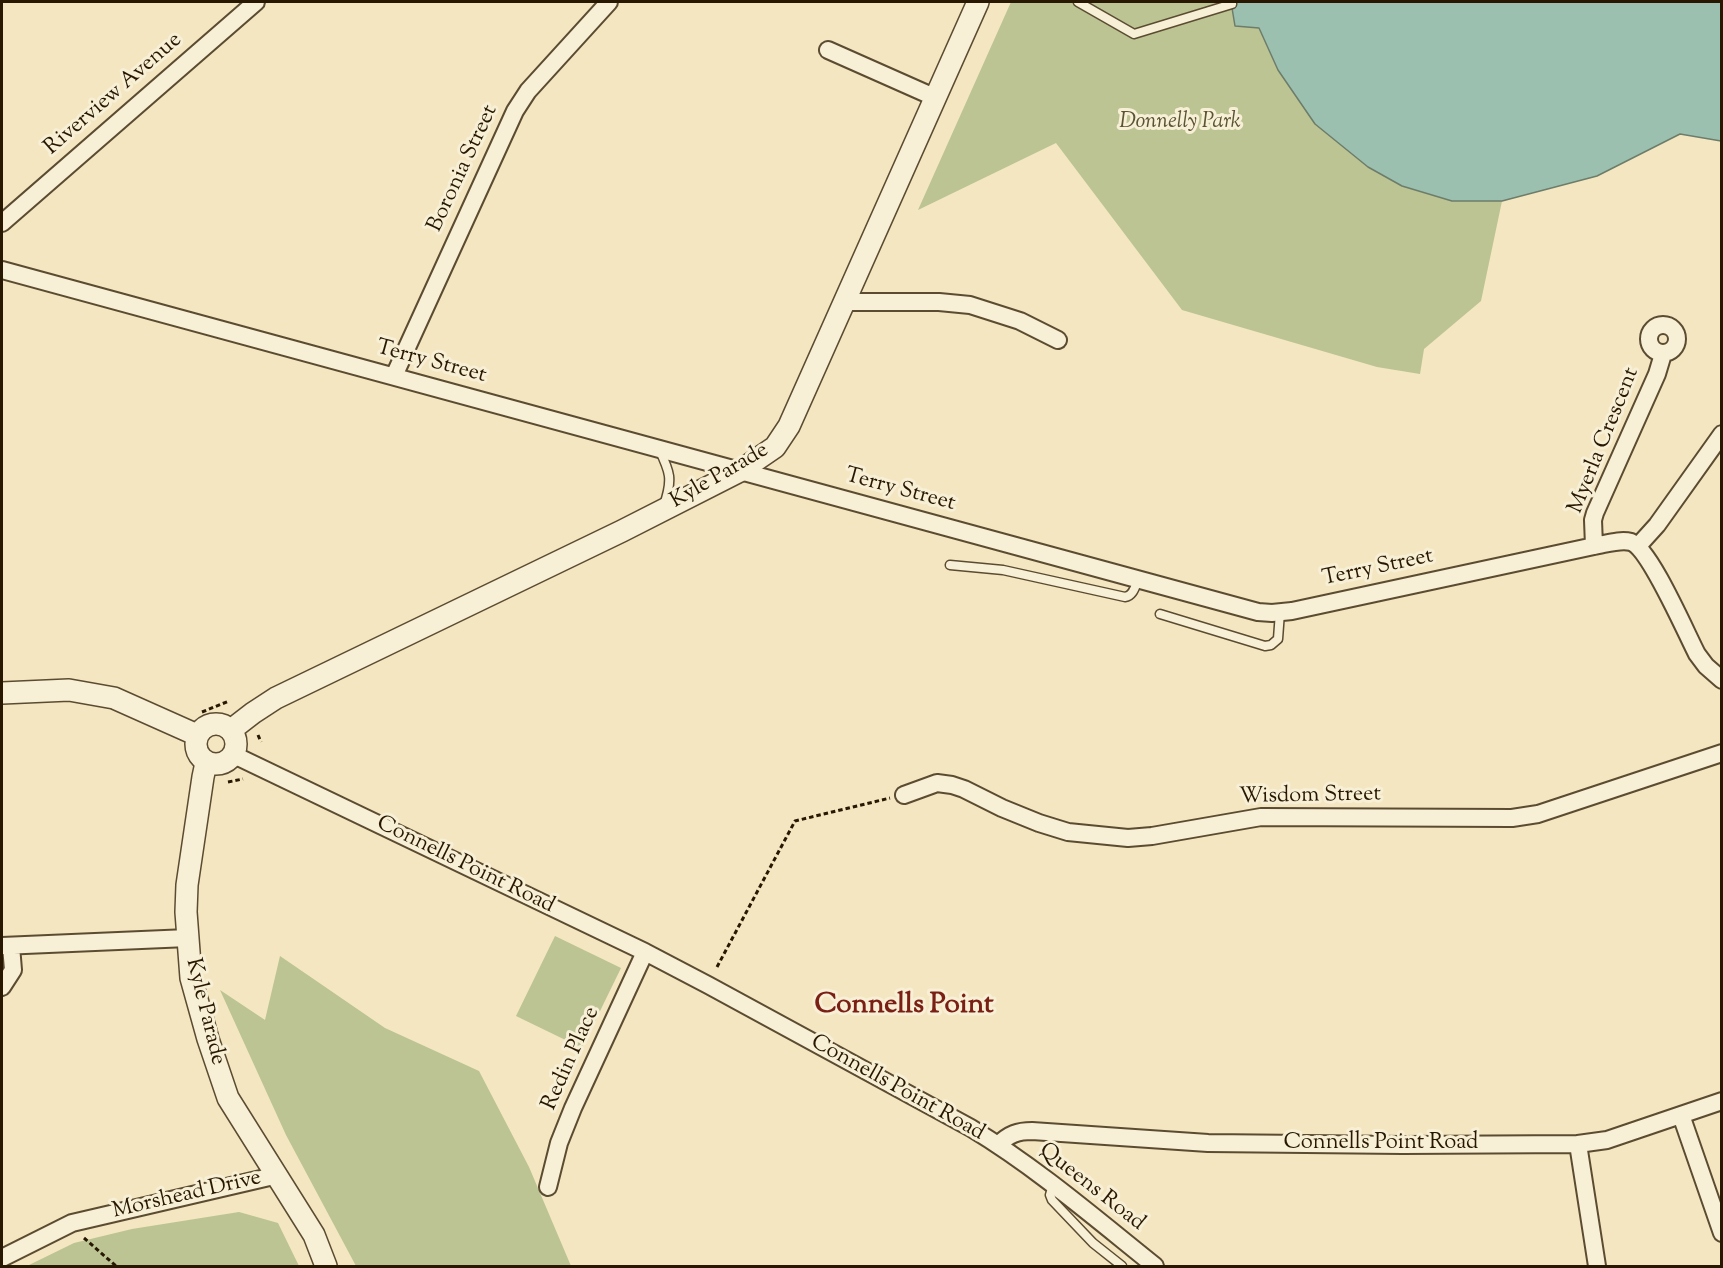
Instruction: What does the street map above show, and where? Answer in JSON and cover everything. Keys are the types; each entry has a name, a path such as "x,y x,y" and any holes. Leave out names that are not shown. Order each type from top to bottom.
{"street":[{"name":"Riverview Avenue","path":"2,223 256,2"},
{"name":"Boronia Street","path":"394,376 520,102 609,2"},
{"name":"Kyle Parade","path":"231,730 276,698 662,511 740,471 775,447 783,437 845,302 978,2"},
{"path":"828,50 934,97"},
{"name":"Terry Street","path":"2,270 1258,612 1292,611 1594,546 1623,541 1638,546"},
{"path":"845,302 939,302 970,305 1020,321 1058,340"},
{"name":"Myerla Crescent","path":"1594,546 1595,513 1657,374 1663,354"},
{"path":"1722,434 1657,525 1638,546 1651,564 1697,654 1706,666 1722,680"},
{"path":"2,693 69,690 114,698 197,735"},
{"path":"213,724 226,726 231,730 236,742 234,755 230,760 219,765 206,763 197,754 195,748 197,735 201,730 213,724"},
{"name":"Wisdom Street","path":"904,795 937,783 952,785 1002,808 1058,829 1079,834 1128,838 1261,817 1512,818 1538,814 1722,753"},
{"name":"Connells Point Road","path":"234,755 645,952 999,1145 1018,1131 1208,1143 1578,1144 1607,1140 1722,1101"},
{"name":"Kyle Parade","path":"206,763 187,885 186,912 191,978 228,1098 278,1175"},
{"path":"2,987 12,970 6,946 188,938"},
{"name":"Redin Place","path":"549,1187 559,1143 573,1108 645,952"},
{"path":"1681,1115 1722,1233"},
{"path":"1578,1144 1597,1266"},
{"name":"Queens Road","path":"999,1145 1155,1266"},
{"name":"Morshead Drive","path":"2,1258 72,1223 278,1175 314,1235 326,1266"}],"lane":[{"path":"1078,2 1134,34 1232,4"},
{"path":"658,448 668,468 670,482 662,511"},
{"path":"950,565 1003,570 1125,597 1132,594 1138,579"},
{"path":"1160,614 1265,646 1271,645 1278,639 1280,612"},
{"path":"1053,1185 1052,1200 1093,1243 1122,1266"}],"path":[{"path":"202,712 230,701"},
{"path":"258,735 261,742"},
{"path":"228,782 243,779"},
{"path":"717,967 795,821 904,795"},
{"path":"72,1223 76,1231 115,1266"}],"green space":[{"name":"Donnelly Park","path":"1011,2 1231,2 1259,28 1278,70 1452,201 1502,201 1481,301 1424,349 1420,374 1377,367 1182,310 1056,143 918,210"},
{"path":"555,936 621,968 582,1048 516,1016"},
{"path":"280,956 385,1028 479,1071 529,1167 571,1266 356,1266 286,1135 220,990 265,1020"},
{"path":"239,1212 278,1223 299,1266 27,1266 74,1243 132,1229"}],"shaded area":[{"path":"1231,2 1721,2 1721,141 1680,134 1597,176 1502,201 1452,201 1402,186 1368,167 1315,124 1278,70 1259,28 1235,26"}],"district":[{"name":"Connells Point","path":"904,1007"}]}
